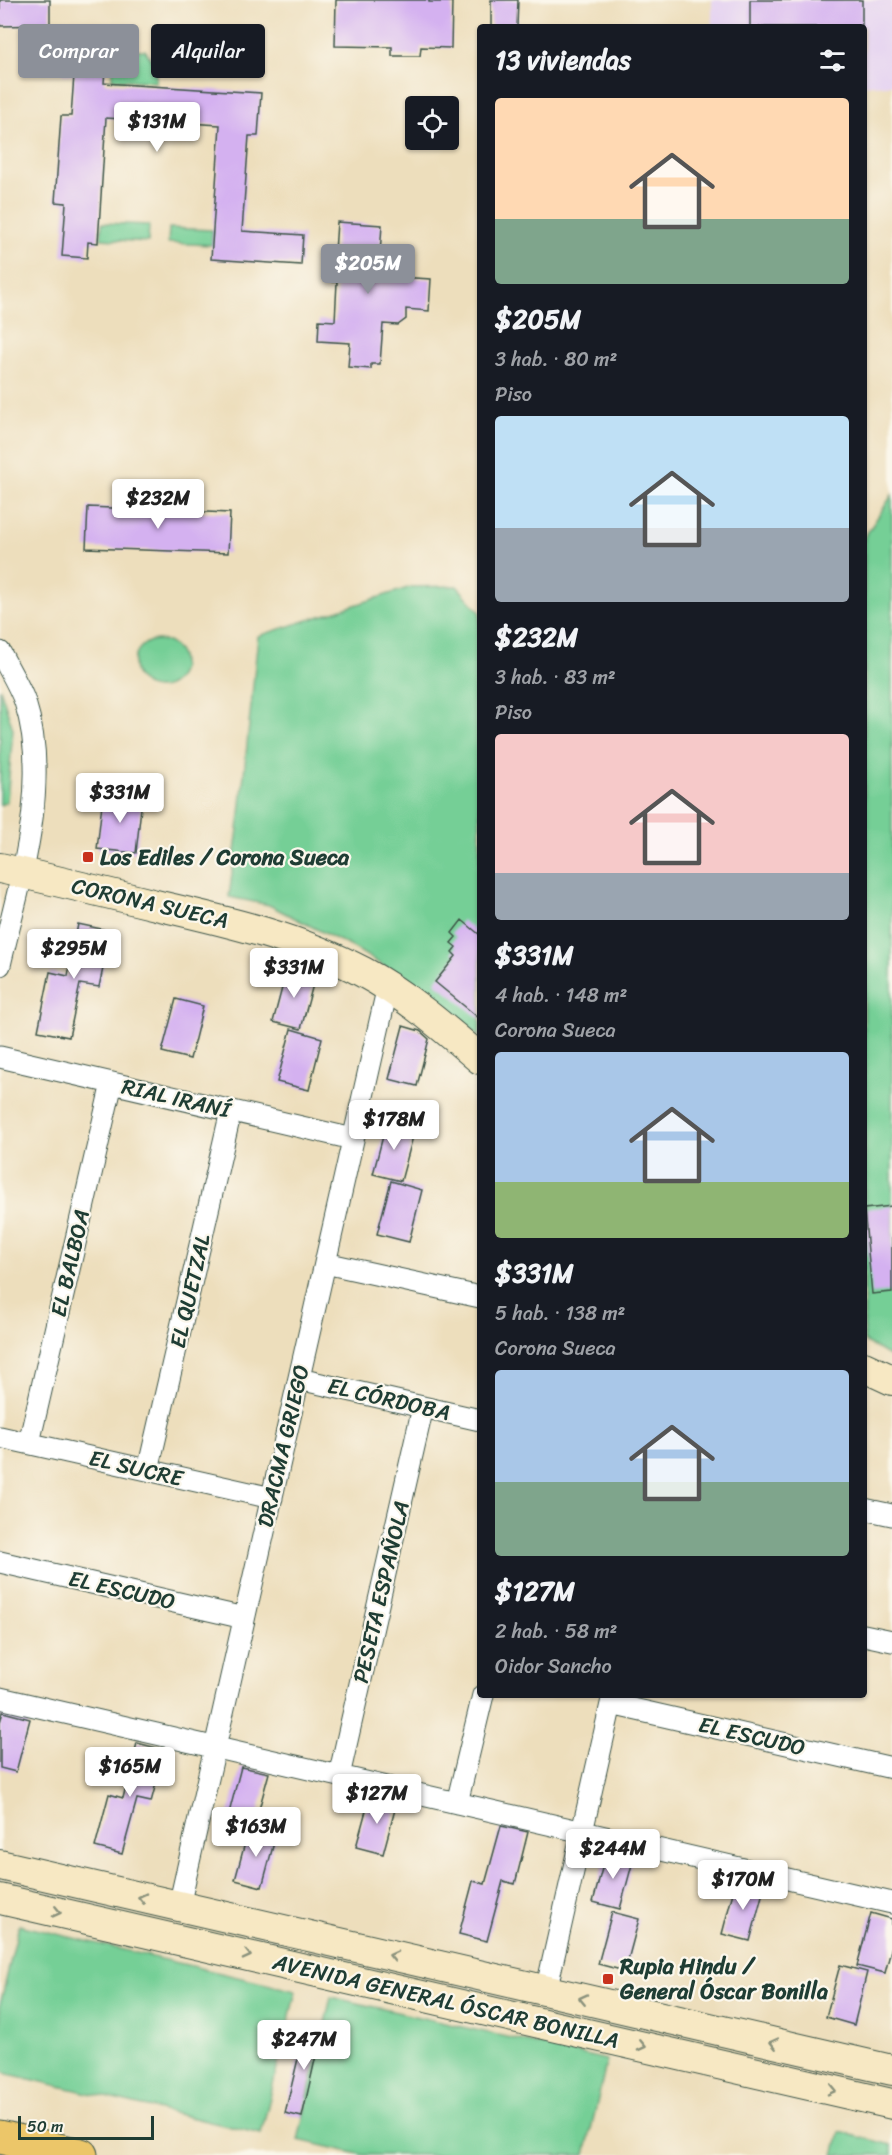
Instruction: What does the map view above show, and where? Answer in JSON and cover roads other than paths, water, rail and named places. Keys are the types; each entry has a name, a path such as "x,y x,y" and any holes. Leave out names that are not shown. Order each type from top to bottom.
{"highway":[{"path":"0,2137 81,2155"}],"main road":[{"name":"CORONA SUECA","path":"11,871 270,933 338,959 387,986 413,1004 477,1057"},
{"path":"867,1368 892,1380"},
{"name":"AVENIDA GENERAL ÓSCAR BONILLA","path":"0,1865 892,2070"},
{"name":"AVENIDA GENERAL ÓSCAR BONILLA","path":"0,1899 892,2104"}],"street":[{"path":"0,652 24,701 32,743 34,795 11,871 0,966"},
{"name":"DRACMA GRIEGO","path":"179,1906 387,986"},
{"name":"RIAL IRANÍ","path":"0,1057 353,1139"},
{"name":"EL BALBOA","path":"29,1443 112,1083"},
{"name":"EL QUETZAL","path":"148,1470 231,1111"},
{"path":"325,1263 477,1296"},
{"name":"EL CÓRDOBA","path":"299,1379 477,1419"},
{"name":"PESETA ESPAÑOLA","path":"339,1776 423,1407"},
{"name":"EL SUCRE","path":"0,1437 272,1498"},
{"path":"867,1510 892,1515"},
{"name":"EL ESCUDO","path":"0,1562 244,1618"},
{"path":"867,1636 892,1641"},
{"path":"0,1698 892,1903"},
{"path":"457,1803 482,1698"},
{"path":"546,1991 612,1700"},
{"name":"EL ESCUDO","path":"612,1700 892,1768"}],"place":[{"name":"Los Ediles / Corona Sueca","path":"88,857"},
{"name":"Rupia Hindu / General Óscar Bonilla","path":"608,1979"}]}
